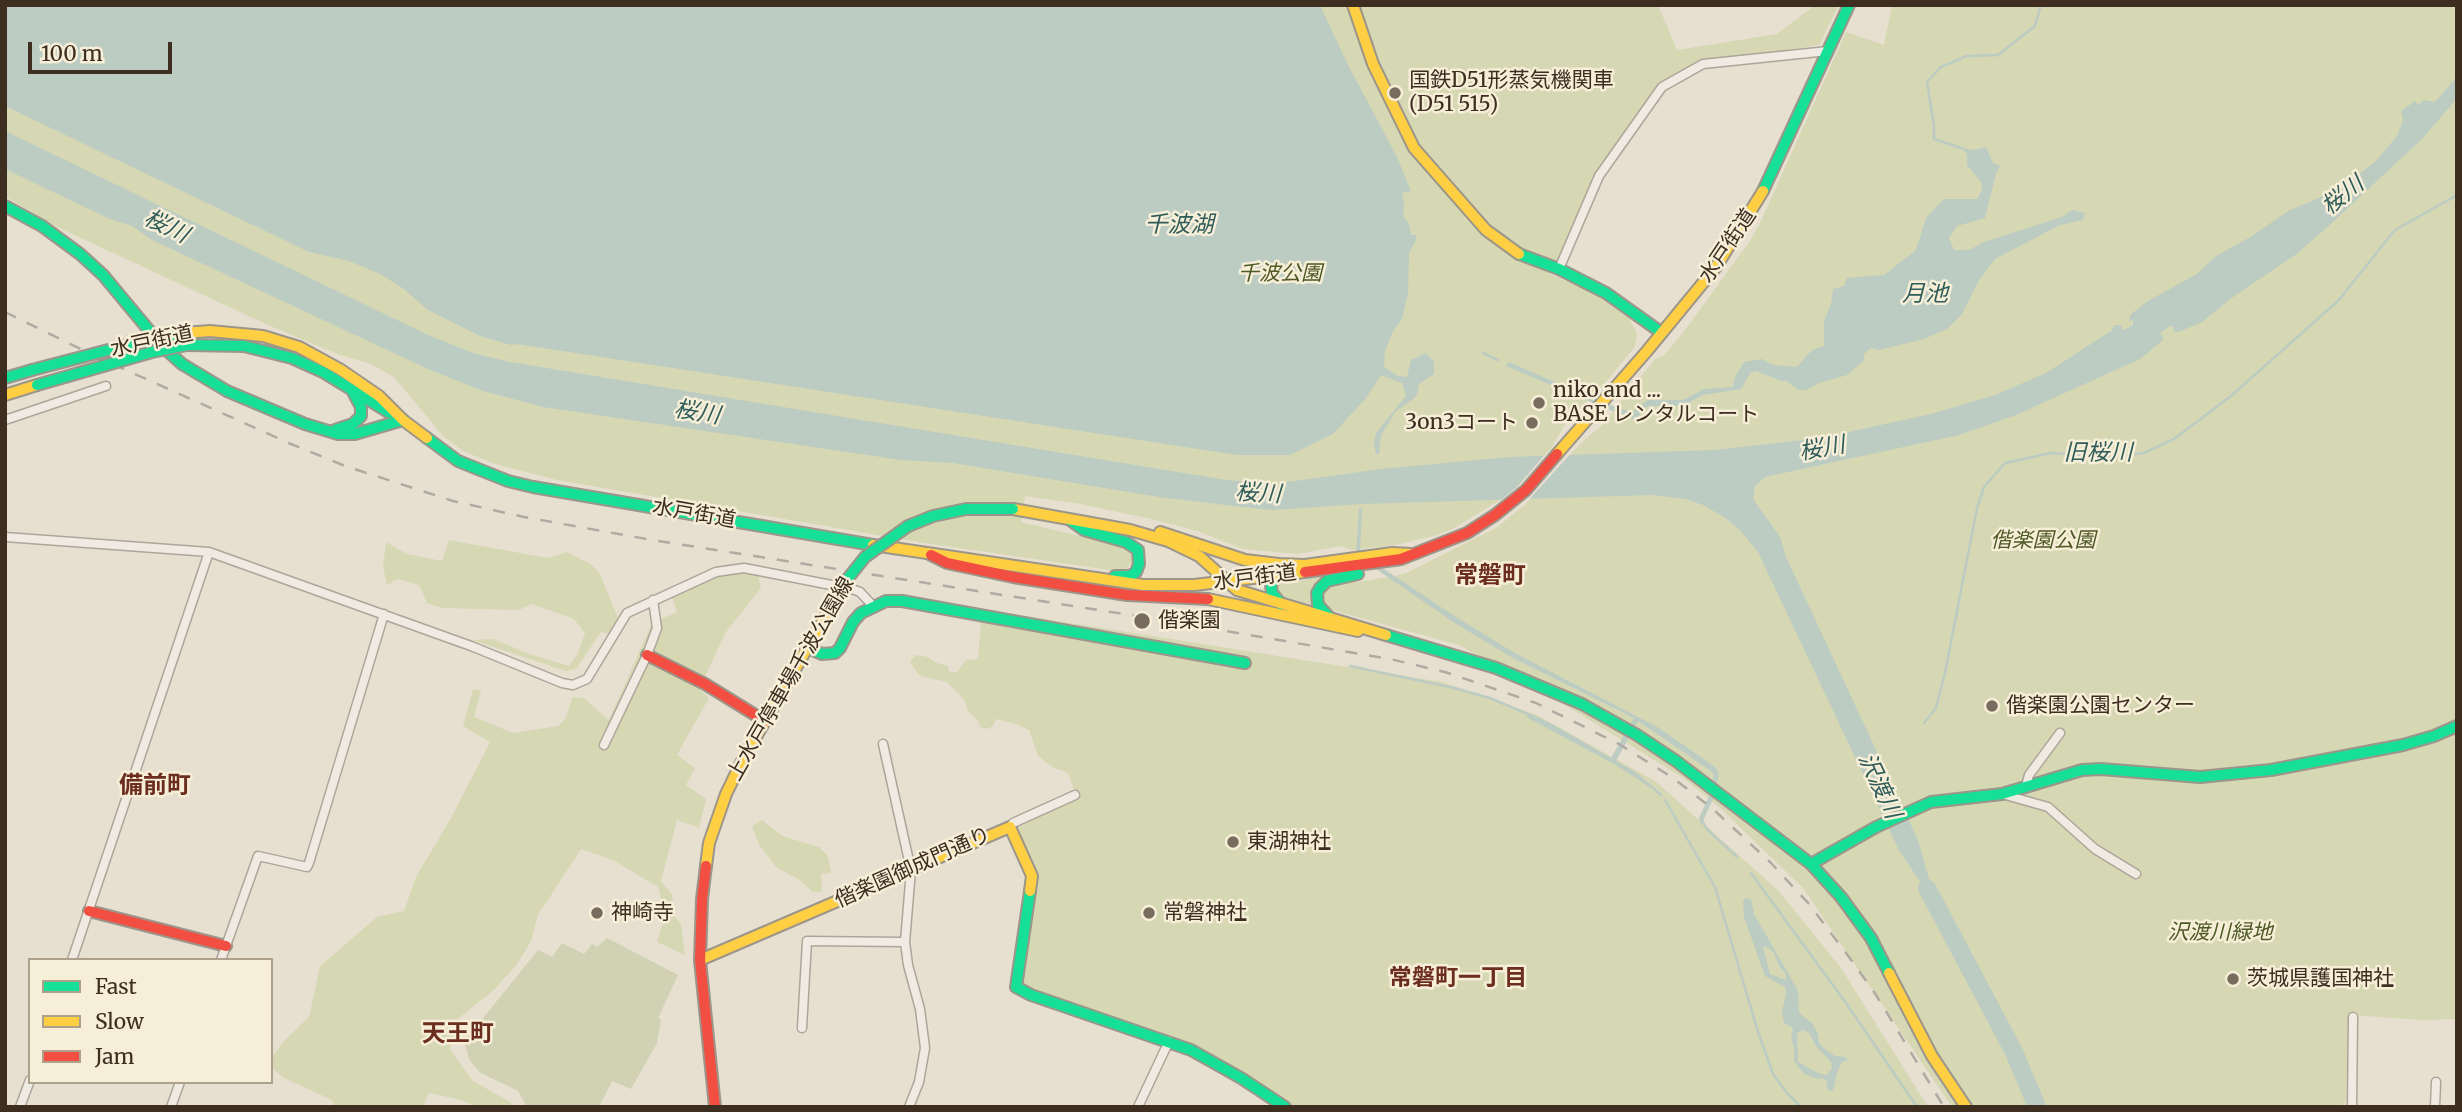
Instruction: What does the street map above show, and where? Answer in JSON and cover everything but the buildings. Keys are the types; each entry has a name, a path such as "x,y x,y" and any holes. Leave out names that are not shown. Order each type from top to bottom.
{"street":[{"path":"1353,5 1373,64 1414,148 1486,230 1514,252 1559,269 1606,293 1662,332"},
{"name":"水戸街道","path":"5,395 152,352 187,345 228,344 275,352 308,364 403,420 458,461 508,481 855,542 1161,586 1225,582 1401,559 1467,533 1495,515 1533,483 1716,267 1748,220 1849,5"},
{"path":"1559,269 1599,176 1662,87 1703,64 1828,51"},
{"path":"5,206 42,226 80,254 103,275 153,336 182,364 227,391 338,434 355,434 403,420"},
{"name":"水戸街道","path":"5,378 158,337 210,331 237,332 263,336 299,347 341,370 379,396 403,420"},
{"path":"5,420 106,386"},
{"path":"322,430 341,429 358,420 361,407 352,392"},
{"name":"上水戸停車場千波公園線","path":"715,1107 700,960 702,899 709,843 732,781 850,574 865,557 908,526 933,516 965,509 1013,509 1129,530 1186,549 1215,570 1225,582"},
{"path":"1070,520 1084,530 1126,542 1138,551 1140,556 1136,572 1130,576 1100,574 1084,577"},
{"path":"1129,530 1157,531 1195,541 1245,560 1279,564 1322,563 1392,553 1419,554"},
{"path":"6,537 209,552 573,685 587,679 626,614 716,572 744,568 852,589 860,592 873,606"},
{"path":"73,958 209,552"},
{"path":"928,553 947,563 1013,577 1127,595 1217,599 1339,629 1392,636"},
{"path":"1329,617 1318,605 1317,598 1322,584 1342,576 1384,570 1401,559"},
{"path":"1276,576 1271,585 1272,593 1283,605"},
{"path":"1225,582 1246,594 1496,668 1582,704 1676,761 1811,864 1854,913 1871,938 1927,1045 1966,1107"},
{"path":"604,745 647,656 657,628 653,600"},
{"path":"808,648 822,653 835,653 861,613 886,601 902,601 1245,663"},
{"path":"222,958 258,856 307,867 309,863 384,614"},
{"path":"647,656 705,684 765,721"},
{"path":"1811,864 1876,827 1916,809 1946,799 2001,794 2081,770 2101,769 2200,777 2271,770 2403,745 2457,726"},
{"path":"2026,786 2029,775 2060,733"},
{"path":"883,744 911,870 905,943 920,1009 925,1048 919,1082 909,1107"},
{"path":"2001,794 2048,807 2095,849 2136,874"},
{"path":"1010,827 1013,823 1075,795"},
{"name":"偕楽園御成門通り","path":"700,960 1010,827 1032,876 1016,988 1191,1050 1285,1107"},
{"path":"89,911 226,946"},
{"path":"802,1028 807,941 905,943"},
{"path":"2352,1107 2353,1017"},
{"path":"1138,1107 1169,1041"},
{"path":"2435,1107 2437,1082"},
{"path":"20,1107 29,1084"},
{"path":"171,1107 179,1084"}],"green space":[{"name":"千波湖","path":"5,5 1658,5 1677,50 1777,34 1815,5 1839,5 1819,45 1703,64 1662,87 1599,176 1558,263 1550,274 1591,292 1629,318 1637,334 1635,347 1604,384 1567,421 1550,450 1534,469 1506,496 1453,529 1434,536 1395,545 1351,550 1341,546 1297,554 1243,549 1197,531 1155,520 1081,504 1025,496 1021,522 1125,547 1133,557 1132,562 1125,570 1116,571 918,542 557,480 495,464 463,451 443,436 394,377 371,364 340,355 268,325 55,226 5,196"},
{"name":"偕楽園公園","path":"1892,5 2457,5 2457,1019 2424,1020 2349,1015 2346,1101 2342,1107 1952,1107 1803,888 1718,806 1683,778 1570,708 1459,645 1277,595 1278,584 1335,575 1359,582 1404,574 1496,528 1525,505 1581,443 1602,425 1655,359 1664,355 1685,330 1750,241 1761,221 1846,32 1884,45"},
{"path":"449,540 548,558 567,552 589,563 599,572 618,618 609,634 601,632 576,669 566,671 472,640 493,639 569,666 577,655 585,633 574,619 532,604 519,610 442,608 427,603 419,585 398,579 387,585 383,567 386,542 407,554 442,561"},
{"path":"757,570 761,588 726,632 699,689 709,698 677,755 695,768 686,785 706,799 699,828 677,820 661,881 672,895 674,916 681,924 685,955 657,942 665,915 658,887 613,860 581,849 538,915 531,941 518,963 494,990 459,1018 450,1049 473,1081 510,1102 513,1107 477,1107 461,1100 429,1093 423,1107 334,1107 332,1100 284,1078 273,1069 273,1055 309,1017 320,966 377,917 404,911 416,877 451,818 490,742 463,726 473,689 481,691 474,717 513,733 558,726 565,719 573,697 584,698 609,720 652,623 677,612 670,592 716,572"},
{"name":"偕楽園","path":"982,609 1442,682 1537,715 1655,781 1778,890 1841,968 1928,1107 1292,1107 1191,1044 1038,993 1020,984 1034,875 1012,827 1076,795 1068,773 1052,767 1038,756 1029,730 996,719 993,726 987,729 980,727 968,711 965,701 947,682 918,674 910,661 916,655 928,657 948,666 949,672 957,672 966,660 978,659"},
{"path":"762,820 782,836 819,847 828,856 831,873 821,874 822,892 813,892 800,880 777,868 759,845 752,826"},
{"path":"607,938 678,975 658,1018 661,1020 657,1043 631,1089 612,1081 599,1107 527,1107 518,1091 481,1073 469,1059 465,1044 471,1028 475,1028 538,950 552,957 562,943 584,954 592,944 597,947"}],"water":[{"name":"千波湖","path":"5,5 1320,5 1347,63 1397,157 1411,191 1402,193 1403,216 1409,224 1411,235 1416,235 1409,253 1408,293 1402,319 1393,331 1385,351 1384,367 1398,376 1407,377 1411,360 1426,353 1434,362 1434,374 1419,384 1417,395 1396,411 1381,435 1379,454 1376,454 1374,443 1376,433 1406,396 1402,383 1381,375 1366,398 1333,434 1290,455 1237,455 511,345 480,336 428,310 404,289 380,274 349,261 309,252 5,106"},
{"name":"桜川","path":"2457,77 2457,98 2423,138 2334,221 2298,253 2233,297 2202,322 2179,332 2173,331 2174,327 2170,326 2161,332 2163,340 2140,359 2016,415 1959,435 1765,477 1755,486 1753,499 1780,537 1786,557 1918,840 1939,906 1934,909 1925,889 1899,850 1758,552 1739,529 1703,505 1685,499 1653,495 1361,504 1272,510 1159,497 953,463 901,460 543,407 483,391 428,369 152,240 132,226 110,219 5,169 5,131 428,335 473,353 510,362 1226,480 1273,484 1381,469 1510,457 1715,450 1821,438 1931,414 1995,395 2046,373 2111,331 2115,325 2121,325 2123,330 2133,325 2133,320 2129,321 2130,315 2148,301 2197,274 2216,256 2252,236 2288,211 2338,190 2375,162 2397,136 2403,120 2401,111 2415,101 2418,105 2424,100 2435,102"},
{"name":"月池","path":"1986,147 1993,163 2000,166 1985,218 1957,226 1949,238 1954,250 1969,250 1984,242 2062,217 2072,210 2085,213 2083,220 2060,225 1995,259 1979,280 1962,314 1947,329 1924,339 1879,350 1871,348 1864,354 1864,360 1847,375 1819,383 1806,390 1798,390 1787,381 1756,371 1751,372 1741,389 1703,395 1683,406 1648,406 1634,420 1628,415 1648,400 1683,400 1704,389 1733,387 1734,379 1744,362 1762,359 1773,365 1797,367 1812,350 1824,346 1824,321 1831,304 1833,289 1844,286 1847,278 1884,275 1916,250 1926,218 1944,199 1977,199 1982,190 1981,182 1967,165 1967,154 1961,148 1974,150"},
{"path":"1509,362 1627,411 1624,416 1506,366"},
{"path":"1359,508 1362,508 1360,553 1513,652 1659,728 1715,767 1719,774 1714,797 1701,825 1699,818 1710,794 1714,775 1711,771 1638,721 1616,761 1634,771 1650,784 1648,786 1614,764 1526,717 1531,714 1550,723 1611,758 1634,718 1511,657 1453,622 1356,555"},
{"path":"1745,898 1751,899 1754,914 1795,985 1798,991 1799,1013 1812,1023 1819,1043 1826,1050 1848,1060 1842,1062 1833,1091 1827,1090 1827,1082 1823,1078 1804,1074 1794,1061 1791,1037 1793,1031 1792,1027 1784,1023 1782,1012 1785,987 1765,976 1744,917","holes":["1763,946 1774,953 1779,966 1786,974 1786,980 1770,974","1803,1030 1809,1033 1816,1046 1831,1062 1832,1068 1827,1075 1798,1062 1797,1033"]}],"pier":[{"path":"1574,450 1526,503 1496,504 1517,487 1548,451"}],"waterway":[{"path":"1961,148 1934,139 1927,82 1941,67 1967,56 1998,55 2035,26 2041,5"},
{"name":"旧桜川","path":"1924,723 1936,708 1945,673 1977,508 1984,487 2005,463 2051,453 2109,457 2144,453 2174,439 2231,396 2339,300 2395,230 2457,195"},
{"path":"1483,353 1498,360"},
{"path":"1350,666 1454,688 1490,698 1530,715"},
{"path":"1647,783 1661,795"},
{"path":"1665,800 1715,887 1773,1074 1801,1107"},
{"path":"1701,819 1707,829 1737,857"},
{"path":"1751,873 1846,1003 1917,1107"},
{"name":"沢渡川","path":"1927,888 2014,1052 2037,1107"}],"railway":[{"path":"5,312 97,357 291,444 345,466 453,501 652,540 1143,617 1390,659 1445,672 1536,703 1619,744 1673,778 1713,809 1771,863 1809,904 1876,995 1944,1107"}],"traffic: fast":[{"path":"1763,191 1849,5"},
{"path":"5,206 42,226 80,254 103,275 162,346 182,364 227,391 305,424 338,434 355,434 403,420"},
{"path":"1519,254 1559,269 1606,293 1662,333"},
{"path":"32,370 158,337 184,333"},
{"path":"187,345 244,346 292,358 323,372 390,413"},
{"path":"37,385 152,352 187,345"},
{"path":"5,378 32,370"},
{"path":"335,430 353,424 361,416 361,407 353,392"},
{"path":"427,438 458,461 508,481 533,487 873,545"},
{"path":"835,600 865,557 908,526 933,516 966,509 1013,509"},
{"path":"1070,520 1084,530 1126,542 1138,550 1139,564 1136,572 1130,576 1115,576"},
{"path":"1329,617 1318,605 1317,593 1320,588 1327,581 1358,574"},
{"path":"1277,576 1271,585 1272,593 1281,604"},
{"path":"808,648 822,654 835,653 861,613 886,601 902,601 1245,663"},
{"path":"1386,635 1496,668 1582,704 1676,761 1811,864 1841,897 1871,938 1889,973"},
{"path":"1811,864 1876,827 1931,802 2002,794 2082,770 2101,769 2200,777 2271,770 2403,745 2457,726"},
{"path":"1030,891 1016,987 1031,995 1191,1050 1285,1107"}],"traffic: slow":[{"path":"1353,5 1373,64 1414,148 1486,230 1519,254"},
{"path":"1557,454 1716,267 1763,191"},
{"path":"184,333 210,331 263,336 299,347 341,370 379,396 403,420 427,438"},
{"path":"5,395 37,385"},
{"path":"1013,509 1130,530 1168,541 1199,556 1237,590 1386,635"},
{"path":"1160,532 1245,560 1279,564 1305,565 1392,553 1411,554"},
{"path":"873,545 1143,585 1194,585 1305,572"},
{"path":"1208,599 1358,631"},
{"path":"706,866 709,843 726,794 742,761 835,600"},
{"path":"700,960 1010,827 1032,876 1030,891"},
{"path":"1889,973 1932,1056 1966,1107"}],"traffic: jam":[{"path":"1305,572 1401,559 1467,533 1526,490 1557,454"},
{"path":"931,555 947,563 1013,577 1127,595 1208,599"},
{"path":"647,655 705,684 765,721"},
{"path":"706,866 700,960 715,1107"},
{"path":"89,911 226,946"}],"place":[{"name":"国鉄D51形蒸気機関車 (D51 515)","path":"1395,93"},
{"name":"niko and ... BASE レンタルコート","path":"1539,403"},
{"name":"3on3コート","path":"1532,423"},
{"name":"偕楽園","path":"1142,621"},
{"name":"偕楽園公園センター","path":"1992,706"},
{"name":"東湖神社","path":"1233,842"},
{"name":"神崎寺","path":"597,913"},
{"name":"常磐神社","path":"1149,913"},
{"name":"茨城県護国神社","path":"2233,979"}],"district":[{"name":"常磐町","path":"1490,576"},
{"name":"備前町","path":"155,786"},
{"name":"常磐町一丁目","path":"1458,978"},
{"name":"天王町","path":"458,1034"}],"park label":[{"name":"千波公園","path":"1280,274"},
{"name":"沢渡川緑地","path":"2220,933"}]}
